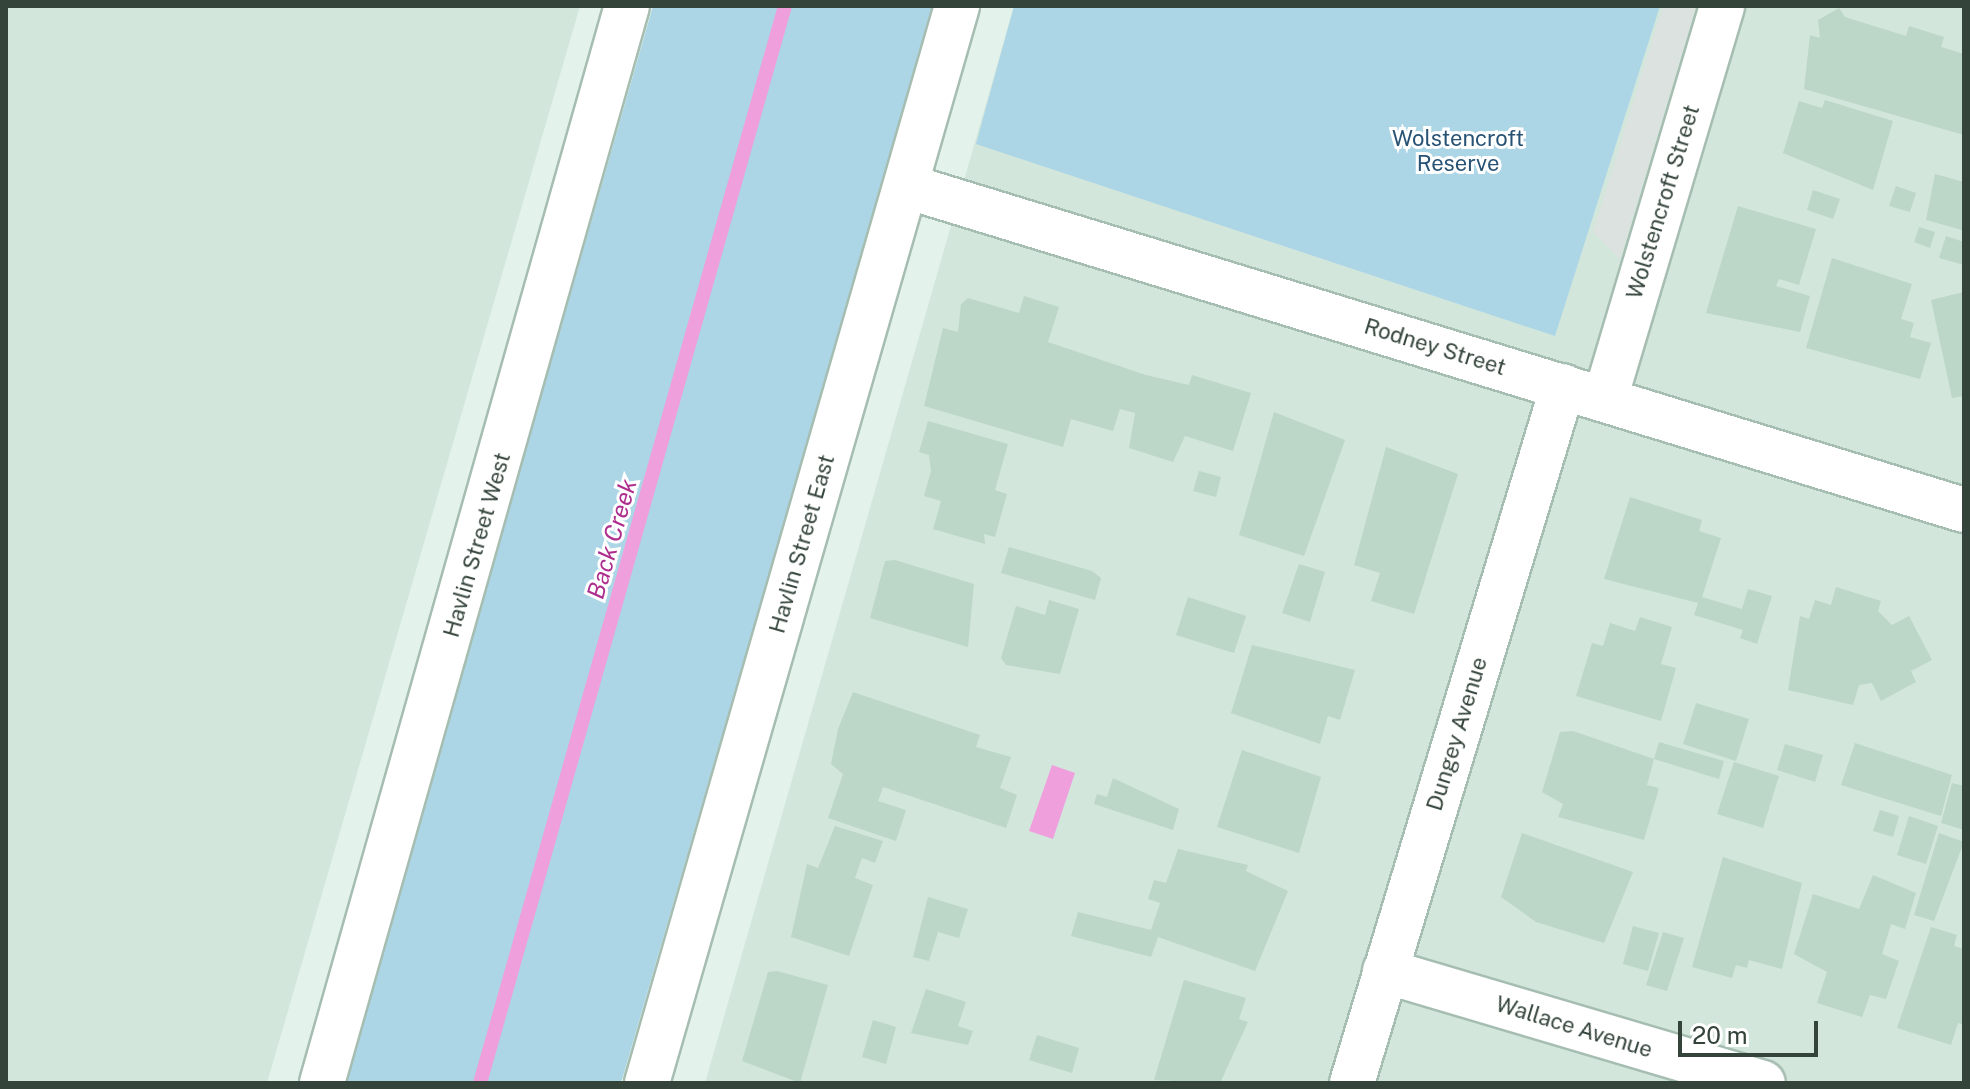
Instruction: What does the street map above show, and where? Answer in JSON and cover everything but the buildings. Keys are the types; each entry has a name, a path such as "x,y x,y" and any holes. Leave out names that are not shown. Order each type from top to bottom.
{"street":[{"name":"Havlin Street West","path":"322,1083 627,6"},
{"name":"Havlin Street East","path":"647,1083 957,6"},
{"name":"Wolstencroft Street","path":"1605,399 1722,6"},
{"name":"Rodney Street","path":"906,186 1964,510"},
{"name":"Dungey Avenue","path":"1352,1083 1563,386"},
{"name":"Wallace Avenue","path":"1385,971 1763,1083"}],"shaded area":[{"path":"6,6 580,6 267,1083 6,1083"},
{"path":"1014,6 1964,6 1964,1083 705,1083"},
{"path":"1663,6 1696,6 1620,259 1593,232"},
{"path":"1052,765 1075,773 1053,839 1029,831"}],"green space":[{"path":"653,6 934,6 621,1083 344,1083"},
{"name":"Wolstencroft Reserve","path":"1014,6 1660,6 1555,336 976,144"}],"waterway":[{"name":"Back Creek","path":"480,1083 785,6"}]}
